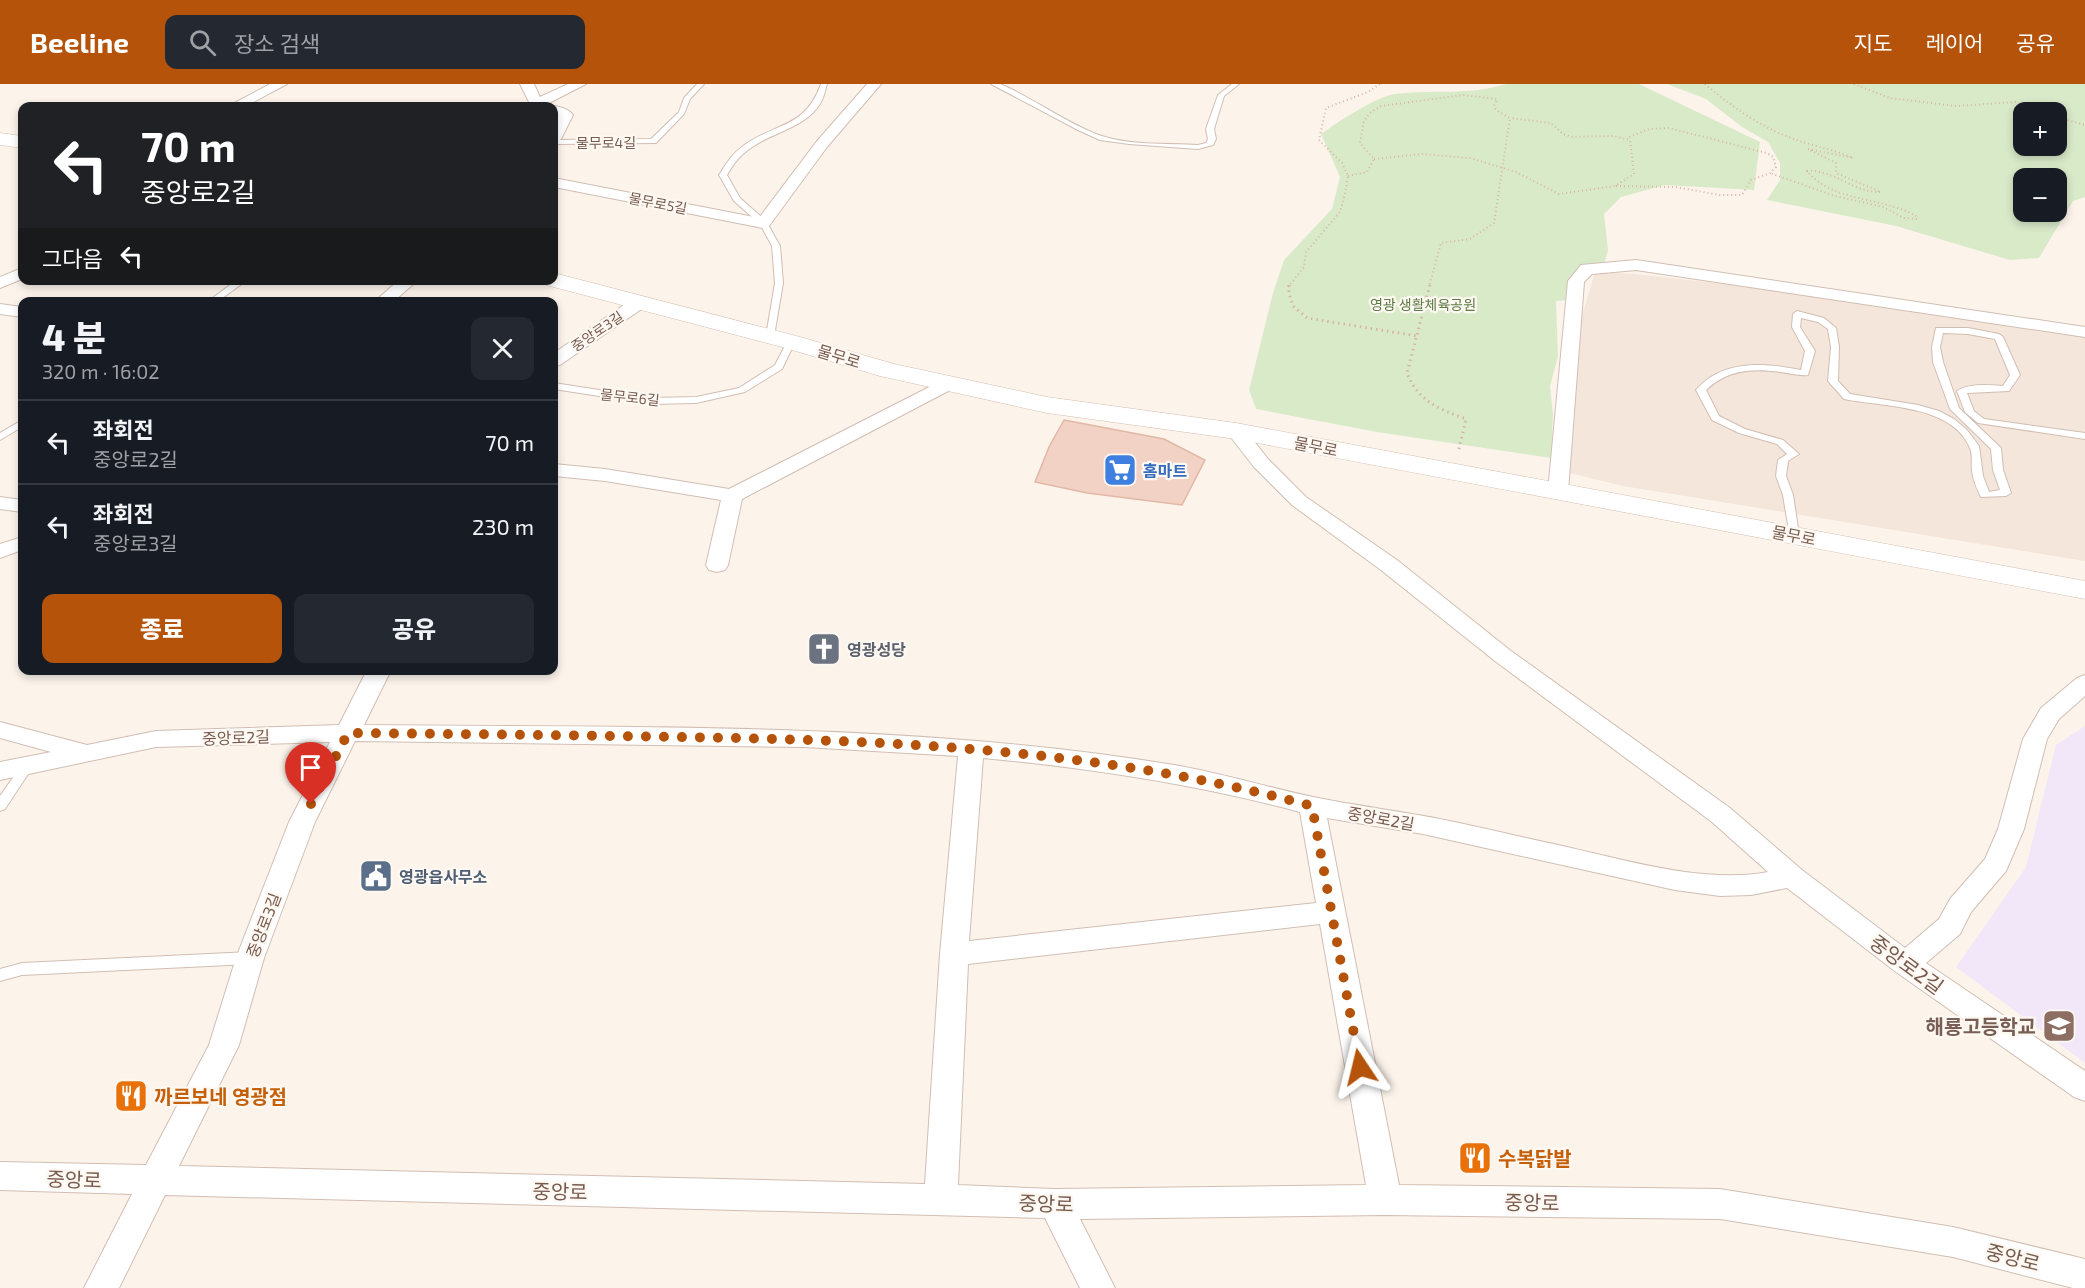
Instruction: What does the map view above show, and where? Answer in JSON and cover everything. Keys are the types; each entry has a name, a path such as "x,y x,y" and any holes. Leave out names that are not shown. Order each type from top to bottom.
{"main road":[{"path":"0,139 18,141"},
{"name":"물무로","path":"558,281 781,339 889,371 1047,405 1236,431 2085,590"}],"street":[{"path":"244,102 280,84"},
{"path":"527,84 536,102"},
{"path":"545,102 579,84"},
{"path":"763,223 822,144 874,84"},
{"path":"558,111 566,114 558,131"},
{"name":"물무로5길","path":"558,184 763,223"},
{"path":"1558,491 1576,281 1587,269 1636,266 2085,332"},
{"path":"0,284 18,275"},
{"path":"388,297 404,285"},
{"name":"중앙로3길","path":"558,358 640,302"},
{"path":"0,309 18,311"},
{"path":"558,470 605,475 732,496 947,384"},
{"name":"중앙로2길","path":"1236,431 1261,463 1299,501 1389,565 1503,656 1721,815 1792,877 1906,964 2085,1088"},
{"path":"717,564 732,496"},
{"path":"0,502 18,505"},
{"path":"0,552 18,545"},
{"name":"중앙로3길","path":"101,1288 224,1045 250,957 302,822 377,675"},
{"path":"1906,964 1950,926 1960,906 1996,864 2011,829 2036,739 2050,714 2085,683"},
{"path":"0,730 89,753"},
{"name":"중앙로2길","path":"0,771 156,739 348,733 805,739 971,748 1050,756 1175,774 1240,787 1312,806 1423,825 1513,846 1698,883 1720,886 1751,885 1792,877"},
{"path":"941,1200 954,954 971,748"},
{"path":"1312,806 1385,1200"},
{"path":"954,954 1331,912"},
{"name":"중앙로","path":"0,1176 154,1182 1055,1204 1385,1200 1720,1204 1953,1242 2085,1275"},
{"path":"1055,1204 1098,1288"}],"lane":[{"name":"물무로4길","path":"558,140 653,141 682,113 687,98 702,84"},
{"path":"781,339 780,283 776,246 763,223 737,199 723,175 728,162 750,144 806,116 819,104 824,84"},
{"path":"994,84 1094,135 1109,139 1198,147 1209,145 1212,139 1210,129 1221,95 1236,84"},
{"path":"218,297 236,285"},
{"path":"1794,535 1788,495 1781,476 1783,460 1794,454 1780,442 1742,431 1715,418 1701,390 1710,379 1731,370 1767,367 1805,373 1810,351 1796,327 1797,314 1821,320 1832,328 1835,346 1833,381 1847,397 1890,402 1927,411 1959,424 1975,448 1977,473 1985,495 2006,493 1998,470 1996,448 1955,409 1938,362 1935,347 1939,330 1968,331 1999,337 2007,353 2015,375 2006,388 1986,388 1962,392 1970,412 1981,421 2085,436"},
{"name":"물무로6길","path":"558,387 651,401 696,400 742,390 778,367 781,339"},
{"path":"0,437 18,426"},
{"path":"0,806 28,765"},
{"path":"0,975 22,969 250,957"}],"path":[{"path":"1380,84 1368,92 1326,108 1319,140 1342,163 1347,176 1340,213 1306,252 1304,267 1288,287 1288,299 1297,313 1307,318 1416,336"},
{"path":"1705,84 1740,109 1788,137 1853,158 1808,148 1831,158 1836,163 1836,173 1881,192 1851,187 1820,171 1807,171 1815,180 1828,187 1900,208 1917,216 1917,219 1904,218 1883,207 1835,196 1770,173"},
{"path":"1854,84 1880,96 1900,100 1956,106 2013,102"},
{"path":"1374,159 1360,143 1368,113 1381,106 1478,95 1497,99 1494,106 1496,110 1510,118 1551,123 1563,134 1571,136 1613,135 1630,140 1634,174 1616,186"},
{"path":"1454,472 1466,419 1435,408 1412,389 1407,373 1441,243 1470,239 1494,223 1510,118"},
{"path":"2067,120 2085,125"},
{"path":"1374,159 1395,155 1429,154 1467,157 1530,176 1559,194 1616,186 1676,187 1736,196 1744,193 1751,180 1770,173 1776,167 1776,162 1767,153 1681,128 1661,126 1642,130 1626,139"},
{"path":"1347,176 1367,172 1374,159"}],"shaded area":[{"path":"1595,272 1634,274 1862,299 2085,333 2085,561 1623,486 1565,472 1571,353"},
{"path":"2085,726 2085,1063 1956,967 2026,867 2056,745"}],"green space":[{"name":"영광 생활체육공원","path":"1506,84 1639,84 1760,142 1754,190 1665,185 1621,197 1604,214 1608,250 1604,265 1579,267 1583,299 1556,301 1558,356 1550,386 1553,415 1551,458 1377,432 1256,409 1249,390 1273,293 1284,260 1332,209 1340,177 1321,134 1357,111 1387,96 1478,90"},
{"path":"1667,84 2085,84 2085,197 2073,201 2067,211 2067,168 2013,168 2013,222 2060,222 2039,258 2010,260 1896,226 1767,200 1780,180 1780,163 1768,142 1742,127 1706,99"}],"building":[{"name":"홈마트","path":"1064,420 1164,439 1205,460 1182,505 1087,493 1035,482 1049,447"}],"place":[{"name":"홈마트","path":"1120,470"},
{"name":"영광성당","path":"824,649"},
{"name":"영광읍사무소","path":"376,876"},
{"name":"해룡고등학교","path":"2059,1026"},
{"name":"까르보네 영광점","path":"131,1096"},
{"name":"수복닭발","path":"1475,1158"}],"route":[{"path":"311,804 348,733 805,739 940,746 1050,756 1175,774 1240,787 1312,806 1360,1067"}]}
